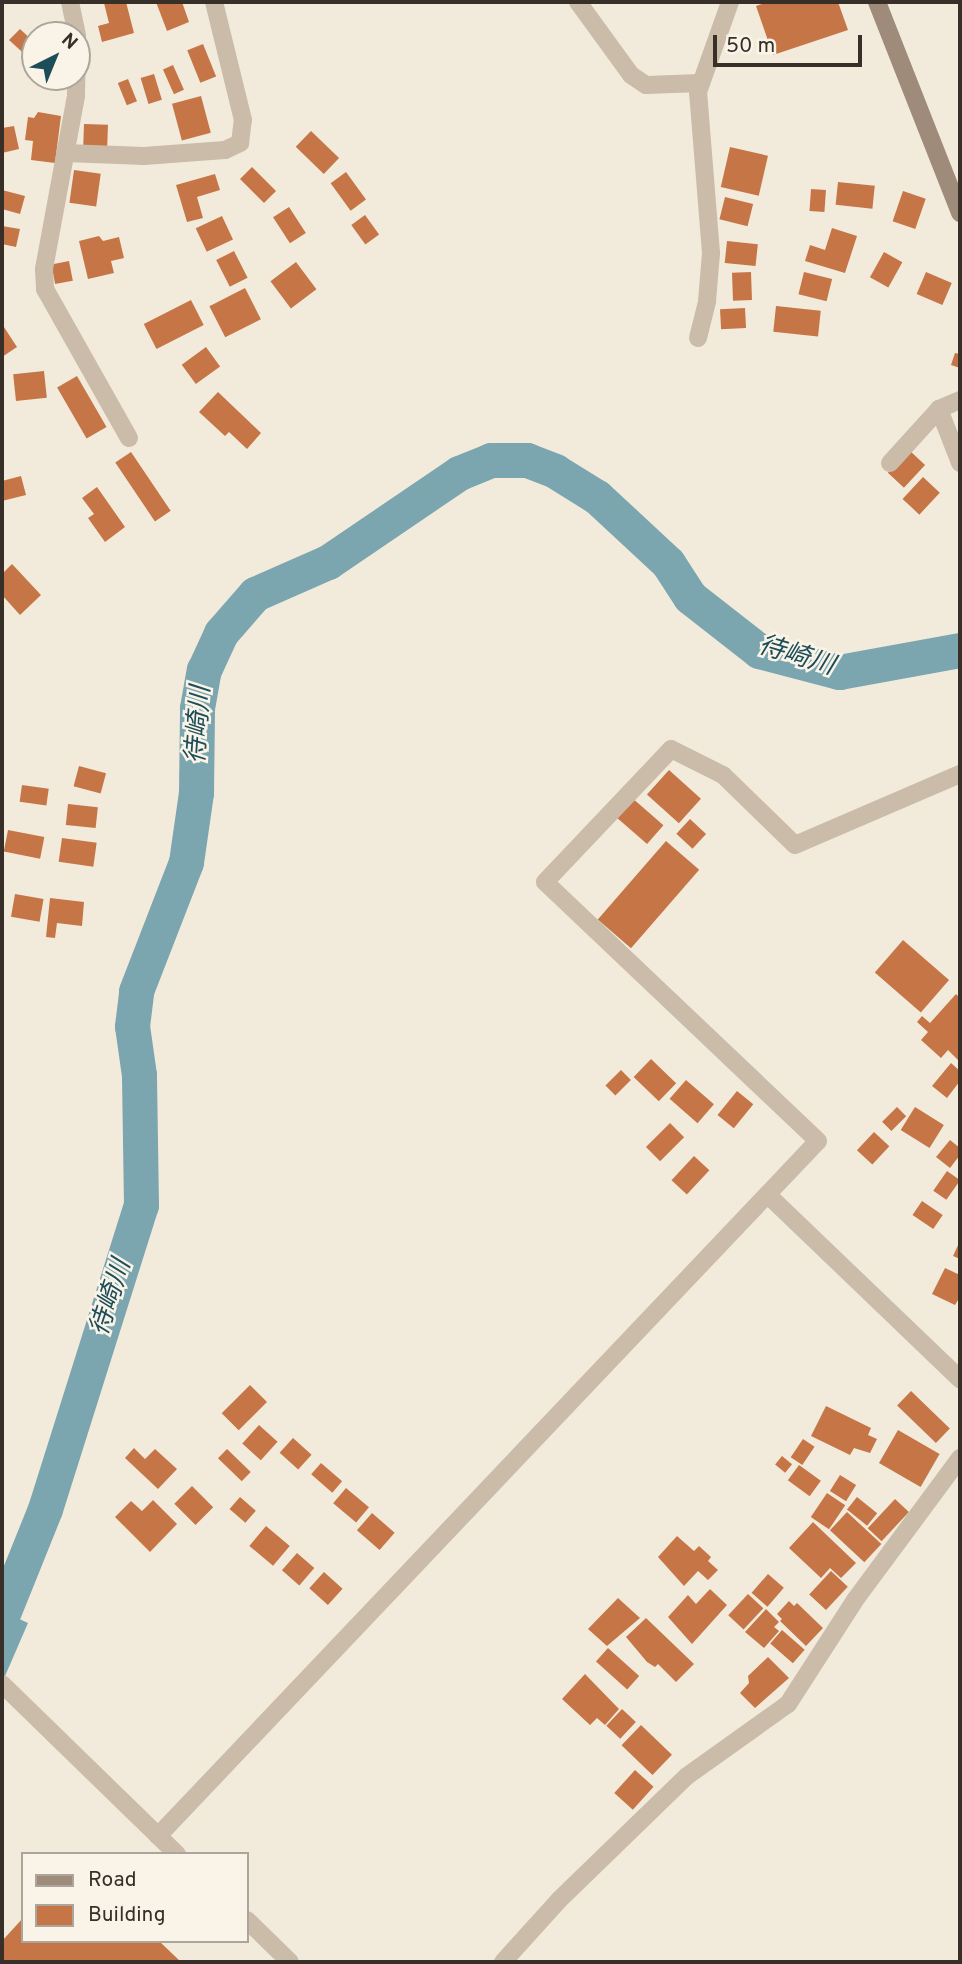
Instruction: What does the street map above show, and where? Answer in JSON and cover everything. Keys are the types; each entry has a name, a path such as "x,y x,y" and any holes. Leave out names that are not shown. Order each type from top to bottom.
{"main road":[{"path":"877,2 960,213"}],"street":[{"path":"70,2 74,21"},
{"path":"66,153 144,156 225,150 240,144 243,120 214,2"},
{"path":"579,2 631,75 646,85 701,83"},
{"path":"698,338 707,301 711,253 698,92 730,2"},
{"path":"76,91 44,269 45,289 129,438"},
{"path":"890,463 939,409 960,400"},
{"path":"939,409 960,463"},
{"path":"159,1836 769,1196 818,1141 545,882 671,749 723,775 795,845 960,774"},
{"path":"769,1196 960,1379"},
{"path":"503,1962 559,1900 678,1784 788,1704 855,1600 960,1458"},
{"path":"2,1684 175,1852"},
{"path":"248,1921 290,1962"}],"water":[{"path":"2,1611 28,1623 2,1683"}],"building":[{"path":"126,2 134,33 102,42 98,26 109,23 104,3"},
{"path":"156,2 182,2 189,22 167,31"},
{"path":"768,2 838,2 848,30 773,55 756,6"},
{"path":"20,29 21,51 9,40"},
{"path":"203,44 216,76 200,83 187,50"},
{"path":"173,65 184,90 174,94 163,69"},
{"path":"154,74 162,100 149,104 141,78"},
{"path":"128,79 137,101 127,105 118,83"},
{"path":"201,96 211,133 182,140 172,104"},
{"path":"38,112 61,116 55,163 31,160 33,141 25,140 28,117 34,118"},
{"path":"84,124 108,125 107,147 83,146"},
{"path":"14,126 19,149 2,153 2,128"},
{"path":"311,131 339,158 324,174 296,147"},
{"path":"730,147 768,156 759,196 721,187"},
{"path":"252,167 276,191 264,203 240,179"},
{"path":"74,170 101,174 96,206 69,203"},
{"path":"346,172 366,200 351,211 331,183"},
{"path":"215,174 220,190 197,197 203,218 187,222 176,185"},
{"path":"838,182 875,186 872,209 836,205"},
{"path":"811,189 826,190 824,212 809,211"},
{"path":"2,190 25,196 20,214 2,209"},
{"path":"903,191 926,199 915,229 893,221"},
{"path":"725,197 753,204 748,226 719,219"},
{"path":"289,207 306,233 290,243 273,217"},
{"path":"365,215 379,234 365,244 351,225"},
{"path":"222,216 233,240 207,252 196,228"},
{"path":"2,226 20,229 16,247 2,244"},
{"path":"832,228 857,236 845,273 805,261 810,245 825,250"},
{"path":"99,236 103,241 119,237 124,258 111,261 114,273 88,279 79,241"},
{"path":"727,241 758,244 756,266 725,263"},
{"path":"234,251 248,278 230,287 216,260"},
{"path":"884,252 902,262 888,288 870,277"},
{"path":"69,261 73,281 55,284 51,264"},
{"path":"296,262 316,289 291,308 270,281"},
{"path":"751,272 752,300 733,301 732,273"},
{"path":"804,272 832,279 827,301 798,294"},
{"path":"926,272 952,283 942,305 917,294"},
{"path":"245,288 261,319 225,337 209,306"},
{"path":"191,300 204,325 156,349 144,324"},
{"path":"776,306 821,311 818,337 773,332"},
{"path":"745,308 746,328 721,329 720,309"},
{"path":"2,324 17,347 2,357"},
{"path":"206,347 220,366 196,384 182,365"},
{"path":"955,353 960,354 960,368 951,365"},
{"path":"44,371 47,398 16,401 13,374"},
{"path":"77,376 106,427 87,439 57,388"},
{"path":"218,392 261,433 247,449 229,432 225,436 199,412"},
{"path":"909,450 925,465 904,488 888,473"},
{"path":"131,452 171,511 155,521 115,463"},
{"path":"21,476 26,495 2,501 2,481"},
{"path":"923,477 940,493 919,515 903,499"},
{"path":"97,487 125,527 105,542 88,518 94,514 82,498"},
{"path":"12,564 41,595 20,615 2,595 2,574"},
{"path":"79,766 106,773 101,794 74,786"},
{"path":"669,770 701,799 679,823 647,795"},
{"path":"22,785 49,789 46,806 20,802"},
{"path":"631,797 663,825 647,844 615,816"},
{"path":"68,804 98,807 96,828 66,825"},
{"path":"690,819 706,834 692,849 676,834"},
{"path":"8,830 44,837 40,859 4,852"},
{"path":"62,838 97,843 93,867 59,862"},
{"path":"666,841 699,870 631,948 598,919"},
{"path":"15,894 44,899 40,922 11,917"},
{"path":"50,898 84,902 82,926 57,923 55,938 46,937"},
{"path":"903,940 949,980 921,1012 875,972"},
{"path":"956,994 960,998 960,1062 948,1050 941,1058 921,1040 928,1032 917,1022 922,1016 930,1023"},
{"path":"651,1059 676,1083 659,1101 634,1077"},
{"path":"951,1063 960,1071 960,1081 947,1098 932,1086"},
{"path":"621,1070 631,1080 615,1095 605,1086"},
{"path":"686,1080 714,1104 698,1123 670,1099"},
{"path":"737,1091 753,1104 734,1128 717,1115"},
{"path":"897,1107 906,1116 891,1131 882,1122"},
{"path":"915,1107 944,1125 930,1148 901,1130"},
{"path":"670,1123 684,1137 660,1161 646,1147"},
{"path":"874,1132 889,1146 872,1165 857,1150"},
{"path":"950,1140 960,1148 960,1155 950,1168 936,1157"},
{"path":"694,1156 709,1170 687,1194 671,1180"},
{"path":"947,1171 960,1180 946,1200 933,1191"},
{"path":"922,1201 943,1215 933,1229 912,1215"},
{"path":"960,1241 960,1259 953,1256"},
{"path":"945,1268 960,1275 960,1297 955,1305 932,1294"},
{"path":"250,1385 267,1402 239,1430 222,1413"},
{"path":"911,1391 950,1429 936,1443 897,1405"},
{"path":"826,1406 871,1428 868,1435 877,1439 870,1453 854,1448 850,1455 811,1436"},
{"path":"259,1425 278,1442 261,1460 242,1444"},
{"path":"898,1430 940,1454 921,1487 879,1463"},
{"path":"293,1438 312,1455 298,1470 280,1453"},
{"path":"803,1439 815,1447 802,1465 791,1457"},
{"path":"134,1448 145,1459 155,1449 177,1469 158,1489 125,1458"},
{"path":"227,1449 251,1472 242,1481 218,1458"},
{"path":"782,1456 792,1464 785,1473 775,1465"},
{"path":"321,1463 342,1481 332,1493 311,1474"},
{"path":"799,1465 821,1481 810,1496 788,1480"},
{"path":"840,1475 856,1485 846,1501 830,1491"},
{"path":"192,1486 213,1507 196,1525 174,1504"},
{"path":"346,1488 369,1507 356,1523 333,1503"},
{"path":"827,1493 845,1505 829,1529 811,1517"},
{"path":"240,1497 256,1511 245,1523 230,1509"},
{"path":"857,1497 877,1513 867,1526 847,1509"},
{"path":"895,1499 909,1512 882,1541 868,1528"},
{"path":"153,1500 177,1524 150,1552 115,1517 131,1501 142,1511"},
{"path":"847,1512 881,1544 864,1562 830,1530"},
{"path":"372,1513 395,1533 380,1550 357,1530"},
{"path":"813,1522 856,1563 841,1578 830,1568 821,1578 789,1548"},
{"path":"266,1526 290,1546 273,1566 249,1546"},
{"path":"677,1536 694,1551 699,1546 711,1557 708,1561 718,1570 708,1580 698,1571 684,1586 658,1557"},
{"path":"297,1553 314,1568 299,1585 282,1570"},
{"path":"831,1571 848,1587 826,1610 809,1594"},
{"path":"324,1572 343,1589 328,1605 309,1588"},
{"path":"768,1574 784,1588 767,1607 752,1593"},
{"path":"710,1589 727,1605 692,1644 668,1617 688,1595 696,1604"},
{"path":"748,1594 763,1608 744,1630 728,1615"},
{"path":"618,1598 640,1618 607,1646 588,1629"},
{"path":"789,1601 794,1606 797,1603 823,1628 806,1646 780,1621 782,1619 777,1614"},
{"path":"766,1609 779,1622 774,1627 779,1631 764,1648 745,1632"},
{"path":"646,1618 694,1664 676,1682 658,1664 655,1667 647,1662 626,1637"},
{"path":"782,1630 805,1650 793,1663 770,1644"},
{"path":"608,1648 639,1676 627,1689 596,1661"},
{"path":"768,1657 789,1678 755,1708 740,1693 749,1683 748,1676"},
{"path":"585,1674 619,1709 605,1725 597,1718 590,1725 562,1699"},
{"path":"622,1709 636,1722 620,1739 606,1726"},
{"path":"641,1725 672,1755 652,1775 622,1745"},
{"path":"635,1770 654,1787 633,1810 614,1793"},
{"path":"21,1920 21,1943 161,1943 181,1962 5,1962 2,1959 2,1941"}],"waterway":[{"name":"待崎川","path":"2,1616 45,1509 141,1205 139,1075 132,1026 136,991 186,862 196,793 197,708 204,670 221,633 255,594 328,562 459,473 491,460 527,460 555,471 597,497 668,563 690,597 759,651 839,672 960,650"}]}
